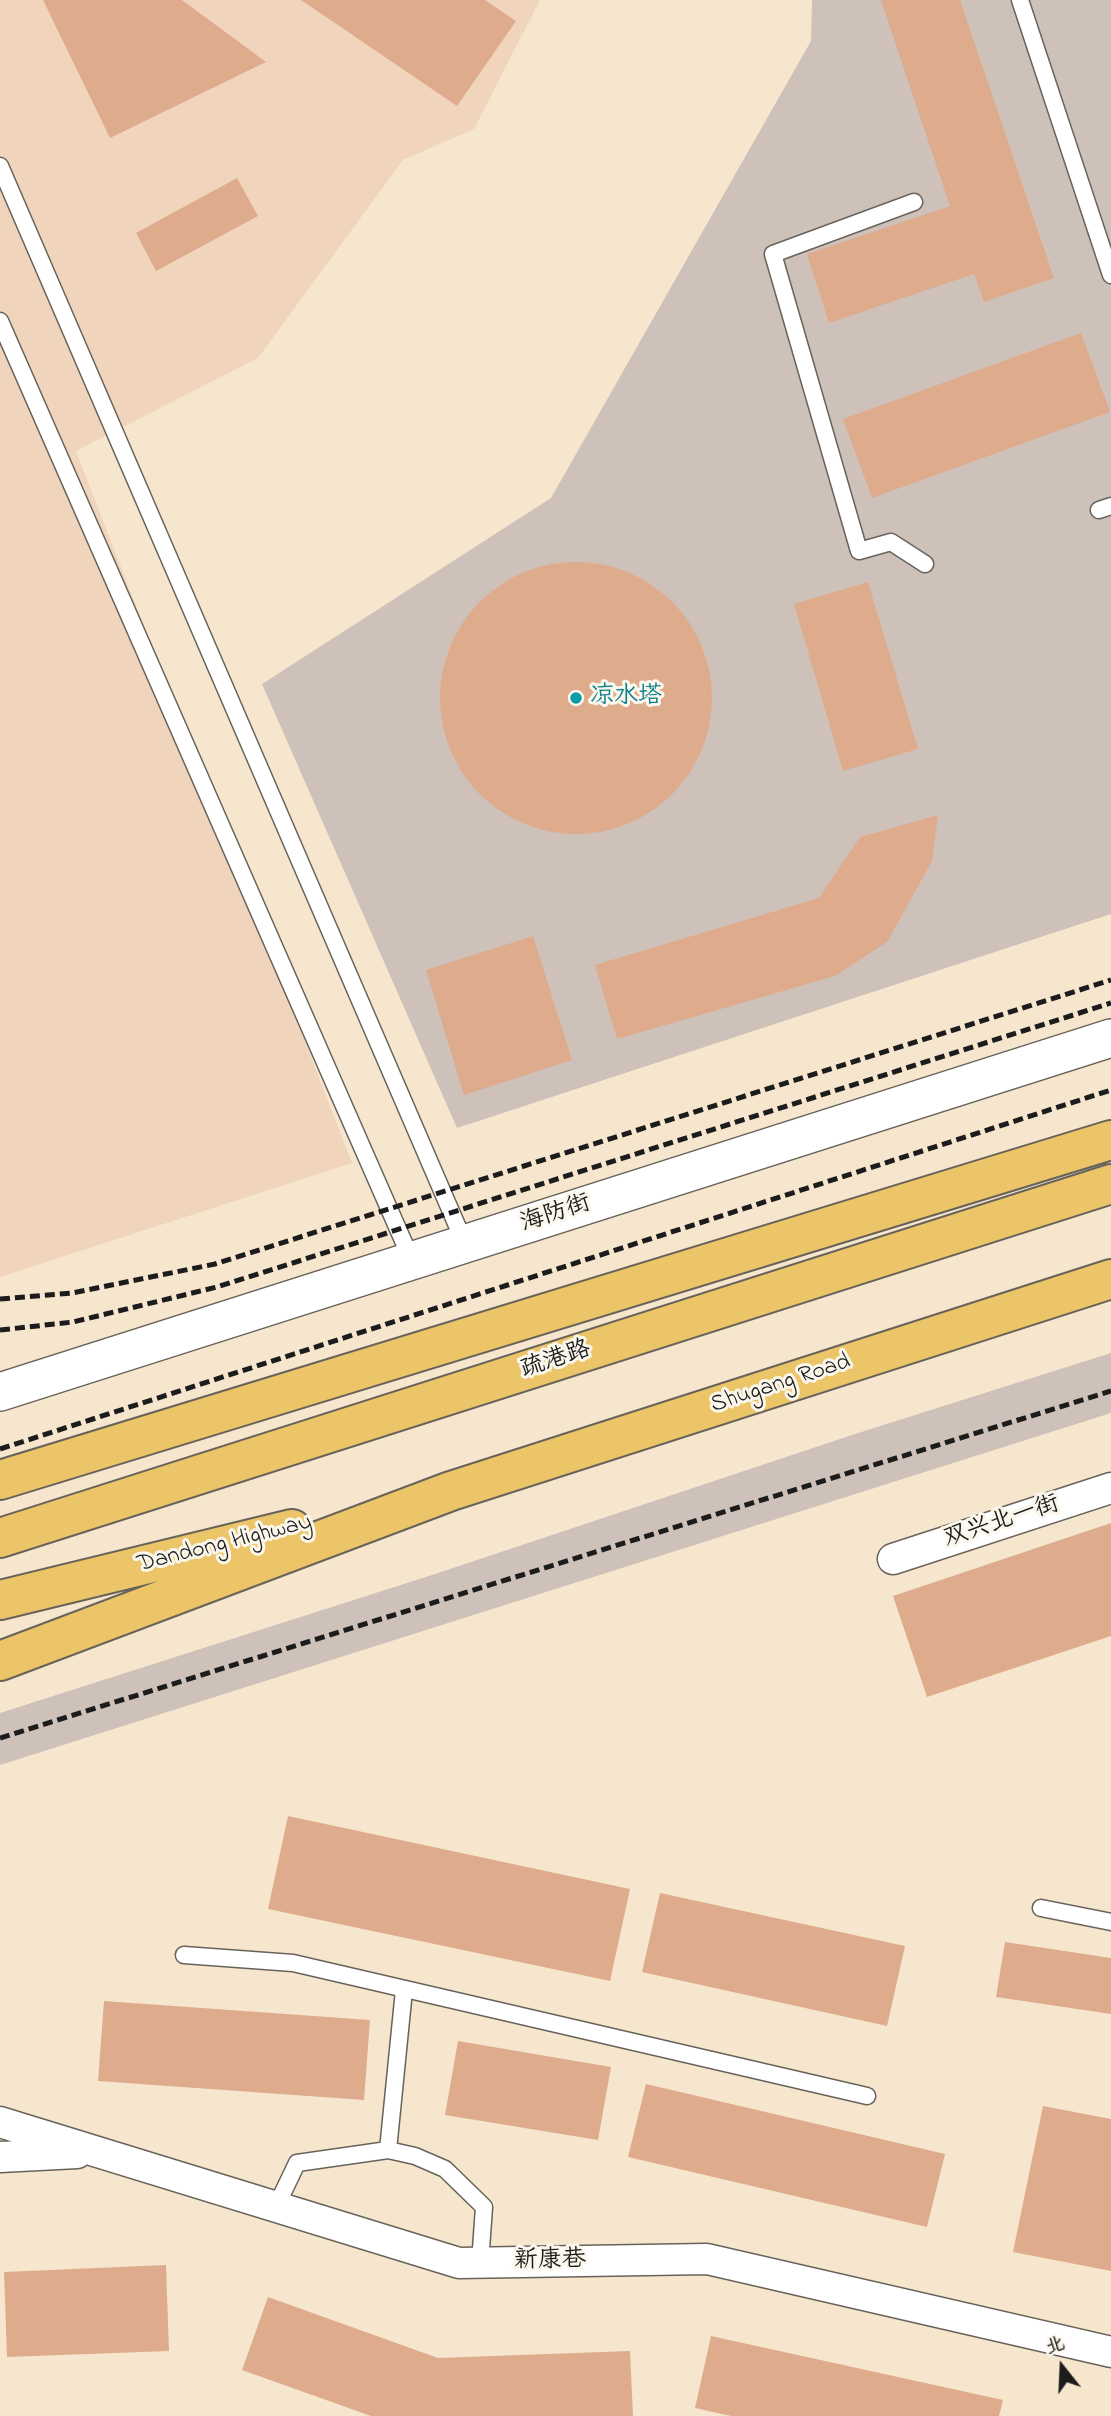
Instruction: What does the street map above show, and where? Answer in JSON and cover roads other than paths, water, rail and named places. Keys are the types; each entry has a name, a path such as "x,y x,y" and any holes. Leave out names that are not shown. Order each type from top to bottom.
{"highway":[{"name":"疏港路","path":"0,1480 1111,1140"},
{"name":"疏港路","path":"0,1538 1111,1184"},
{"name":"Shugang Road","path":"451,1491 1111,1279"},
{"name":"Dandong Highway","path":"0,1600 451,1491"},
{"path":"0,1661 451,1491"}],"street":[{"name":"海防街","path":"0,1392 1111,1038"},
{"name":"双兴北一街","path":"893,1559 1111,1488"},
{"name":"新康巷","path":"0,2122 459,2263 708,2259 1111,2352"},
{"path":"0,2157 97,2152"}],"lane":[{"path":"1020,0 1111,275"},
{"path":"0,166 466,1244"},
{"path":"914,202 772,254 859,551 891,542 925,564"},
{"path":"0,321 412,1261"},
{"path":"1041,1908 1111,1922"},
{"path":"184,1955 293,1963 867,2096"},
{"path":"388,2150 404,1990"},
{"path":"276,2207 297,2164 388,2150 415,2155 445,2169 484,2207 480,2263"}],"railway":[{"path":"0,1299 72,1293 215,1264 1111,980"},
{"path":"0,1330 73,1322 217,1287 1111,1003"},
{"path":"0,1449 1111,1090"},
{"path":"0,1738 1111,1391"}],"place":[{"name":"凉水塔","path":"576,698"}]}
